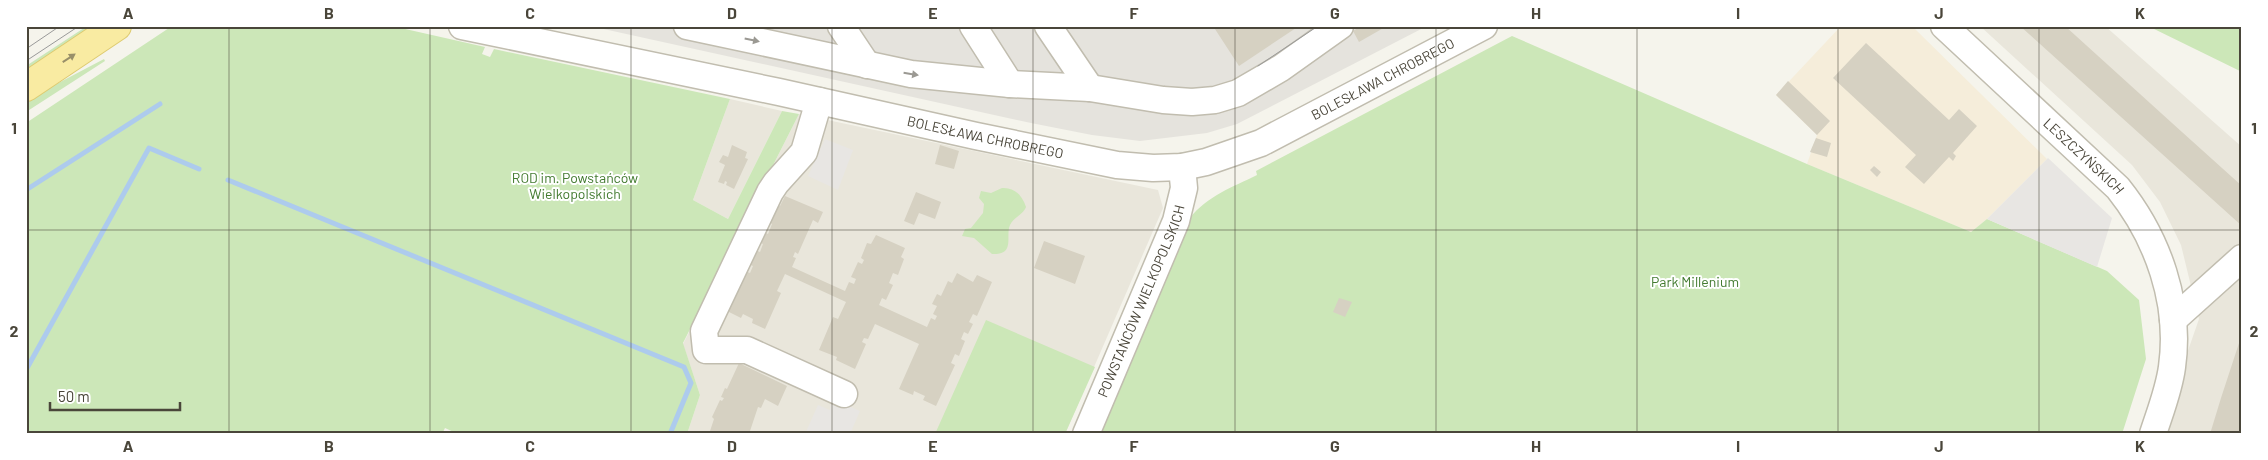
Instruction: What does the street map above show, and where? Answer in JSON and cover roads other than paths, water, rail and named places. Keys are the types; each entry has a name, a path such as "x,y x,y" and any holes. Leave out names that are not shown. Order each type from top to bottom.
{"main road":[{"path":"26,86 118,26"}],"street":[{"name":"BOLESŁAWA CHROBREGO","path":"462,26 819,100 976,136 1117,165 1153,168 1182,167 1206,162 1261,143 1484,26"},
{"path":"687,26 911,74 1010,84 1090,88 1163,100 1192,102 1215,100 1238,93 1303,53 1340,26"},
{"path":"842,26 867,65"},
{"path":"973,26 1010,84"},
{"path":"1048,26 1090,88"},
{"name":"LESZCZYŃSKICH","path":"1944,26 2118,188 2137,210 2158,254 2173,320 2172,368 2153,434"},
{"path":"819,100 804,152 776,182 770,192 704,330 706,350 747,350 844,394"},
{"name":"POWSTAŃCÓW WIELKOPOLSKICH","path":"1086,434 1176,221 1183,196 1182,167"},
{"path":"2173,320 2242,258"}],"waterway":[{"path":"26,190 160,104"},
{"path":"26,370 149,148 199,169"},
{"path":"228,180 684,367 691,383 670,434"}],"tram line":[{"path":"26,49 60,26"},
{"path":"26,61 79,26"},
{"path":"1258,66 1318,26"}],"park label":[{"name":"ROD im. Powstańców Wielkopolskich","path":"575,186"},
{"name":"Park Millenium","path":"1695,282"}]}
